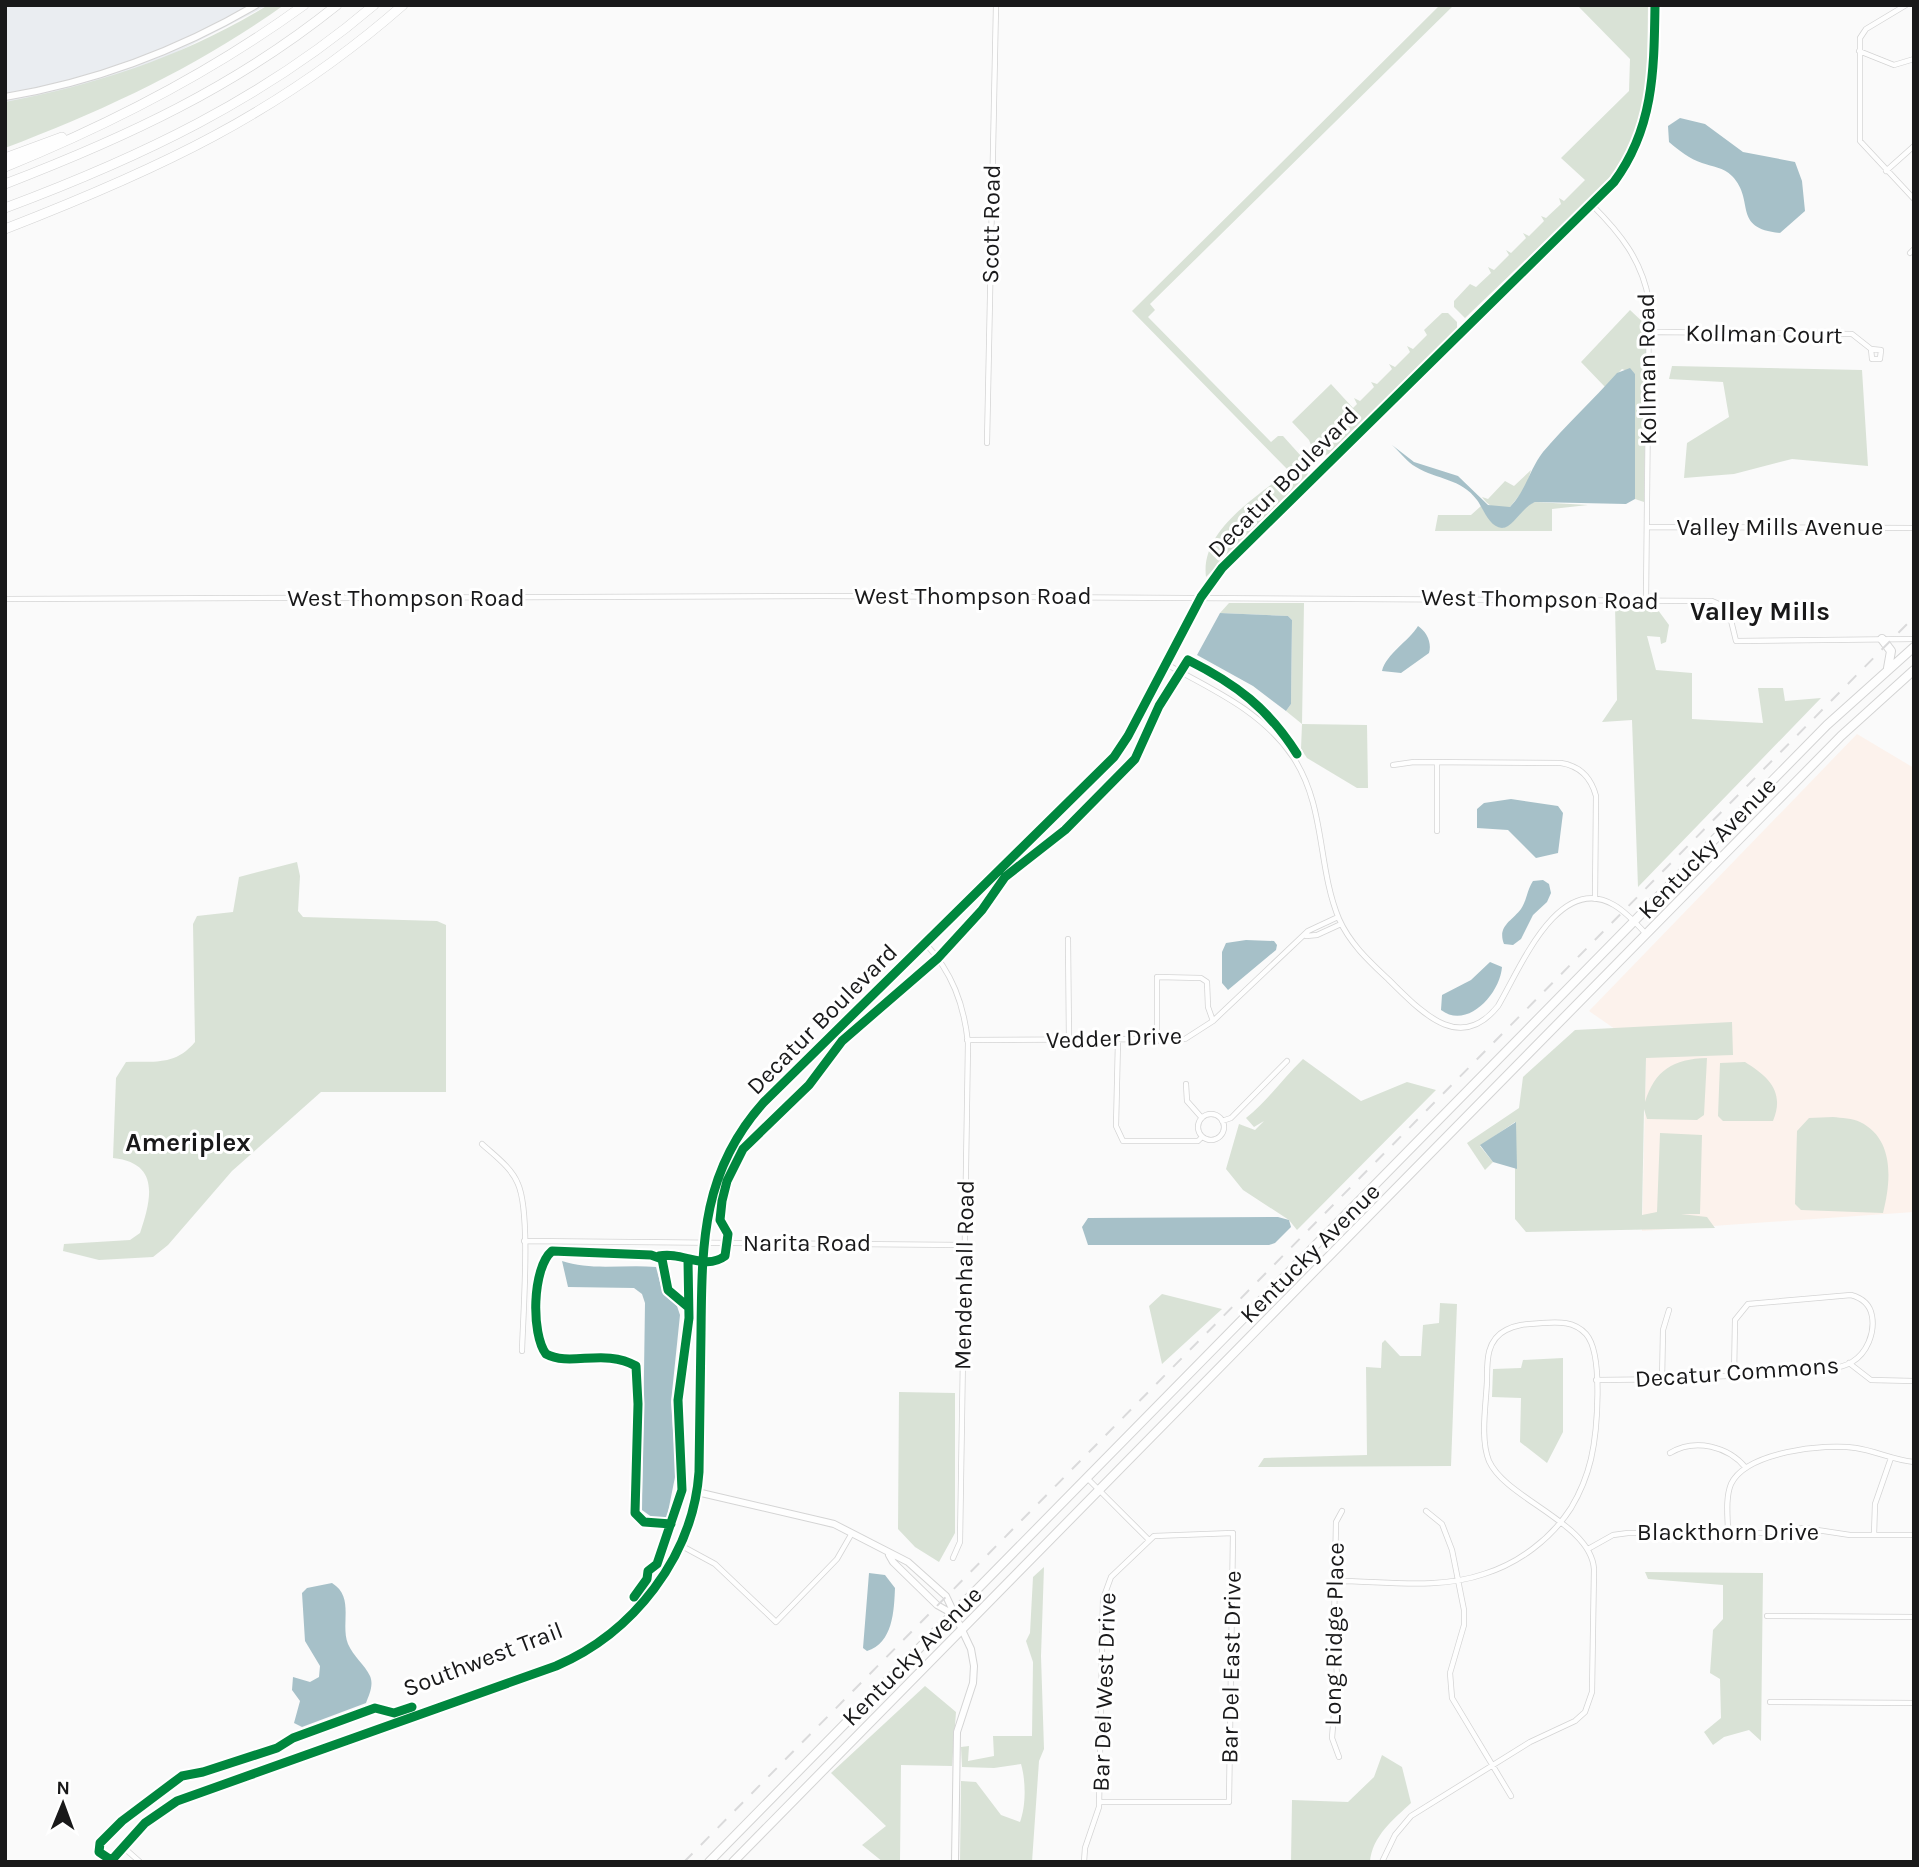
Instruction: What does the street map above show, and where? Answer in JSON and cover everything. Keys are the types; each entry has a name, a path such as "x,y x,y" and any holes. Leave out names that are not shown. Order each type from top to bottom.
{"highway":[{"path":"5,167 203,73 304,5"},
{"path":"5,184 95,149 187,106 260,62 337,5"},
{"path":"5,208 111,167 220,113 292,68 374,5"},
{"path":"5,229 138,176 233,128 319,72 403,5"},
{"path":"5,158 113,118"}],"main road":[{"path":"1882,639 1891,651 1888,668"},
{"name":"Kentucky Avenue","path":"709,1862 1827,725 1914,647"},
{"name":"Kentucky Avenue","path":"733,1862 1841,736 1914,670"}],"street":[{"path":"5,97 70,83 147,58 256,5"},
{"name":"Scott Road","path":"986,443 996,5"},
{"path":"1592,205 1621,172 1644,127 1654,82 1655,5"},
{"path":"1906,5 1862,34 1859,51 1860,141 1914,199"},
{"path":"1859,51 1894,65 1914,59"},
{"path":"1886,171 1914,146"},
{"name":"Kollman Road","path":"1592,205 1623,237 1638,263 1649,301 1651,332 1646,601"},
{"name":"Decatur Boulevard","path":"110,1862 152,1816 187,1796 551,1669 583,1653 613,1632 641,1605 665,1573 680,1545 697,1492 703,1242 716,1182 732,1146 751,1117 1114,757 1128,736 1201,597 1226,564 1592,205"},
{"name":"Kollman Court","path":"1651,332 1853,334 1871,349"},
{"name":"Valley Mills Avenue","path":"1647,527 1914,528"},
{"name":"West Thompson Road","path":"5,599 823,596 1712,601 1724,605 1730,614 1736,641 1914,639"},
{"path":"1166,664 1248,710 1289,751 1306,780 1315,806 1341,924 1363,955 1426,1016 1442,1025 1460,1027 1478,1023 1495,1009 1555,914 1569,904 1595,899 1614,905 1647,934"},
{"path":"1393,765 1437,762 1561,763 1578,769 1591,781 1596,796 1595,899"},
{"path":"1437,762 1437,831"},
{"name":"Vedder Drive","path":"967,1040 1185,1039 1213,1021 1312,928 1338,917"},
{"name":"Vedder Drive","path":"1306,936 1317,935 1341,924"},
{"path":"1068,939 1069,1041"},
{"name":"Mendenhall Road","path":"925,943 945,969 957,992 967,1040 960,1542 953,1558"},
{"path":"1157,1041 1157,977 1201,978 1208,982 1208,1007 1213,1021"},
{"path":"1118,1041 1116,1126 1123,1141 1198,1141 1202,1137 1218,1139 1224,1129 1222,1121 1213,1114 1202,1118 1198,1125 1202,1137"},
{"path":"1222,1121 1231,1118 1287,1061"},
{"path":"1186,1084 1187,1101 1202,1118"},
{"path":"482,1144 518,1183 524,1241 522,1351"},
{"name":"Narita Road","path":"524,1241 965,1245"},
{"path":"1734,1376 1736,1318 1743,1307 1758,1301 1846,1295 1863,1300 1871,1312 1871,1336 1861,1355 1849,1363"},
{"path":"1662,1381 1663,1330 1669,1310"},
{"path":"1336,1581 1460,1580 1512,1563 1536,1546 1560,1523 1576,1500 1590,1466 1595,1434 1595,1351 1585,1332 1564,1323 1519,1325 1496,1338 1487,1356 1488,1457 1496,1471 1560,1523 1588,1549 1594,1566 1590,1703 1575,1721 1531,1742 1411,1816 1395,1835 1382,1862"},
{"name":"Decatur Commons","path":"1596,1380 1662,1381 1849,1363 1871,1380 1914,1381"},
{"path":"1670,1453 1681,1446 1721,1448 1735,1455 1746,1468"},
{"path":"1727,1533 1728,1492 1733,1480 1746,1468 1783,1454 1823,1447 1856,1448 1914,1462"},
{"path":"1874,1535 1875,1506 1891,1458"},
{"path":"1087,1478 1148,1539"},
{"path":"697,1492 808,1516 852,1532 889,1555 908,1562 946,1596 962,1630 974,1666 973,1683 957,1732 955,1862"},
{"name":"Long Ridge Place","path":"1339,1757 1332,1738 1337,1676 1334,1624 1336,1522 1342,1511"},
{"path":"1426,1511 1442,1524 1460,1580 1464,1623 1450,1670 1451,1693 1459,1713 1511,1796"},
{"name":"Blackthorn Drive","path":"1588,1549 1623,1533 1727,1533 1807,1528 1874,1535 1914,1535"},
{"path":"680,1545 722,1570 776,1622 837,1559 852,1532"},
{"name":"Bar Del East Drive","path":"1099,1802 1229,1802 1233,1533 1164,1533 1148,1539"},
{"name":"Bar Del West Drive","path":"1084,1862 1099,1802 1103,1594 1111,1577 1148,1539"},
{"path":"889,1555 892,1562 937,1605 953,1614"},
{"path":"1767,1616 1914,1617"},
{"path":"1770,1702 1914,1703"},
{"path":"123,1847 140,1862"}],"shaded area":[{"path":"5,5 268,5 5,141"},
{"path":"268,5 284,5 218,48 149,86 5,148 5,102 74,87 174,53 238,23"},
{"path":"1440,5 1454,5 1150,304 1155,310 1148,317 1271,442 1278,436 1283,436 1310,466 1307,476 1206,577 1212,544 1221,530 1233,516 1289,471 1132,311"},
{"path":"1577,5 1648,5 1646,76 1639,120 1621,162 1606,183 1465,318 1454,307 1454,301 1470,284 1476,287 1491,273 1488,267 1494,270 1509,255 1506,250 1511,253 1526,238 1523,233 1529,236 1544,221 1541,216 1546,218 1561,204 1559,198 1564,201 1585,180 1561,158 1629,91 1630,59"},
{"path":"1630,310 1647,326 1644,502 1635,499 1635,374 1622,369 1605,387 1581,362"},
{"path":"1442,313 1448,313 1457,322 1457,328 1329,454 1320,457 1315,455 1309,440 1292,422 1331,384 1353,408 1357,404 1354,398 1360,401 1374,387 1371,382 1377,384 1392,369 1389,364 1395,367 1410,352 1407,346 1413,349 1427,335 1424,330"},
{"path":"1672,366 1862,370 1868,466 1792,459 1734,474 1684,478 1687,443 1729,417 1723,382 1669,379"},
{"path":"1531,470 1526,487 1510,507 1494,507 1482,497 1488,499 1505,481 1514,486"},
{"path":"1535,502 1588,505 1552,509 1552,531 1435,531 1438,515 1471,515 1481,506 1487,516 1502,528"},
{"path":"1229,603 1304,603 1302,724 1286,711 1291,704 1292,620 1288,616 1220,613"},
{"path":"1615,605 1655,606 1669,625 1666,642 1661,644 1660,637 1647,636 1656,670 1692,673 1692,719 1763,723 1758,688 1783,688 1785,701 1821,698 1638,887 1632,720 1602,722 1617,700"},
{"path":"1302,724 1367,725 1368,788 1357,788 1307,758 1301,749"},
{"path":"1857,734 1914,768 1914,1212 1642,1231 1646,1058 1635,1043 1589,1011"},
{"path":"297,862 300,876 298,911 303,917 437,921 446,925 446,1092 321,1092 232,1171 168,1245 153,1257 99,1260 63,1251 64,1244 130,1240 140,1233 147,1208 149,1185 146,1175 139,1167 113,1158 116,1078 126,1062 172,1059 195,1042 193,924 197,916 233,912 239,877"},
{"path":"1732,1022 1733,1055 1646,1058 1645,1102 1654,1082 1667,1068 1684,1061 1707,1058 1704,1115 1697,1120 1647,1119 1644,1109 1642,1215 1657,1212 1660,1133 1702,1135 1700,1214 1681,1214 1707,1217 1715,1228 1526,1232 1515,1219 1515,1122 1480,1146 1493,1162 1485,1170 1467,1143 1519,1108 1523,1077 1575,1030"},
{"path":"1303,1059 1361,1101 1407,1082 1436,1090 1297,1230 1289,1220 1243,1190 1226,1169 1239,1124 1255,1130 1264,1121 1254,1127 1246,1118"},
{"path":"1745,1062 1768,1080 1776,1094 1773,1121 1723,1121 1718,1116 1720,1063"},
{"path":"1833,1117 1860,1122 1871,1130 1885,1150 1888,1188 1883,1213 1801,1210 1795,1204 1797,1131 1809,1118"},
{"path":"1162,1294 1222,1309 1162,1364 1149,1306"},
{"path":"1440,1303 1457,1304 1451,1466 1258,1467 1264,1458 1367,1455 1366,1367 1381,1368 1382,1343 1385,1340 1400,1356 1421,1356 1423,1325 1439,1323"},
{"path":"1563,1358 1563,1432 1547,1463 1520,1442 1521,1398 1492,1397 1493,1369 1521,1368 1523,1360"},
{"path":"899,1392 955,1393 955,1533 939,1562 915,1547 898,1529"},
{"path":"1044,1567 1041,1656 1044,1749 1039,1761 1032,1862 960,1862 961,1781 976,1782 1001,1815 1020,1822 1022,1816 1025,1793 1021,1764 994,1768 962,1767 961,1747 969,1746 968,1761 994,1756 993,1736 1032,1736 1033,1662 1026,1641 1030,1633 1033,1577"},
{"path":"1645,1572 1763,1573 1761,1741 1749,1730 1724,1737 1713,1745 1704,1732 1721,1718 1720,1679 1710,1673 1713,1630 1723,1619 1723,1585 1648,1579"},
{"path":"925,1686 956,1712 952,1766 901,1765 900,1862 883,1862 862,1845 886,1826 831,1773"},
{"path":"1382,1755 1402,1767 1411,1803 1379,1836 1370,1862 1291,1862 1292,1800 1348,1802 1374,1777"}],"water":[{"path":"1680,118 1705,124 1743,152 1795,162 1802,181 1805,211 1780,233 1755,226 1747,212 1739,185 1729,173 1693,159 1669,142 1668,126"},
{"path":"1630,368 1635,374 1635,499 1626,504 1535,502 1510,525 1497,527 1464,487 1416,467 1392,445 1414,462 1458,476 1488,505 1510,507 1543,452 1617,373"},
{"path":"1220,613 1288,616 1292,620 1291,704 1286,711 1253,686 1197,655"},
{"path":"1418,626 1428,638 1429,653 1401,673 1382,671 1388,659"},
{"path":"1511,799 1558,806 1563,813 1558,853 1536,858 1508,830 1477,828 1477,809 1484,803"},
{"path":"1543,880 1549,884 1551,893 1547,902 1533,915 1521,939 1513,945 1504,944 1502,933 1506,924 1521,909 1533,881"},
{"path":"1246,940 1274,941 1276,950 1228,990 1222,983 1222,952 1226,943"},
{"path":"1490,962 1502,967 1500,977 1489,998 1481,1006 1461,1016 1441,1010 1442,995 1471,980"},
{"path":"1516,1122 1517,1169 1493,1162 1480,1145"},
{"path":"1278,1217 1289,1220 1291,1227 1275,1243 1269,1245 1088,1245 1082,1227 1088,1218"},
{"path":"562,1261 596,1267 656,1267 663,1294 677,1306 680,1315 671,1402 676,1472 667,1517 653,1518 642,1510 645,1303 642,1294 634,1288 568,1287"},
{"path":"869,1573 885,1575 895,1588 893,1616 887,1634 876,1647 867,1651 863,1648"},
{"path":"332,1583 343,1596 348,1644 370,1676 371,1690 366,1703 302,1727 294,1723 300,1701 292,1690 293,1677 310,1682 319,1677 320,1666 305,1641 302,1593 307,1588"}],"railway":[{"path":"684,1862 1914,617"}],"cycle path":[{"path":"110,1862 145,1823 177,1801 556,1666 584,1652 634,1613 671,1562 685,1534 694,1503 699,1472 701,1301 705,1240 717,1183 743,1128 764,1102 1114,757 1128,736 1201,597 1222,568 1614,182 1637,141 1649,98 1655,5"},
{"path":"659,1256 709,1262 725,1256 728,1234 720,1220 722,1201 727,1181 743,1149 809,1085 842,1041 938,958 982,910 1005,877 1065,830 1135,759 1159,706 1188,660 1221,678 1250,699 1274,723 1297,754"},
{"path":"671,1524 644,1522 635,1513 638,1404 636,1366 612,1358 566,1359 546,1354 541,1345 536,1317 537,1286 545,1259 552,1251 651,1255 662,1259 668,1290 687,1306"},
{"path":"634,1597 647,1579 648,1571 657,1564 682,1490 678,1400 689,1318 688,1261"},
{"name":"Southwest Trail","path":"114,1862 99,1852 100,1843 122,1821 182,1776 203,1772 277,1748 293,1738 375,1708 394,1713 412,1707"}],"district":[{"name":"Valley Mills","path":"1760,611"},
{"name":"Ameriplex","path":"188,1142"}]}
